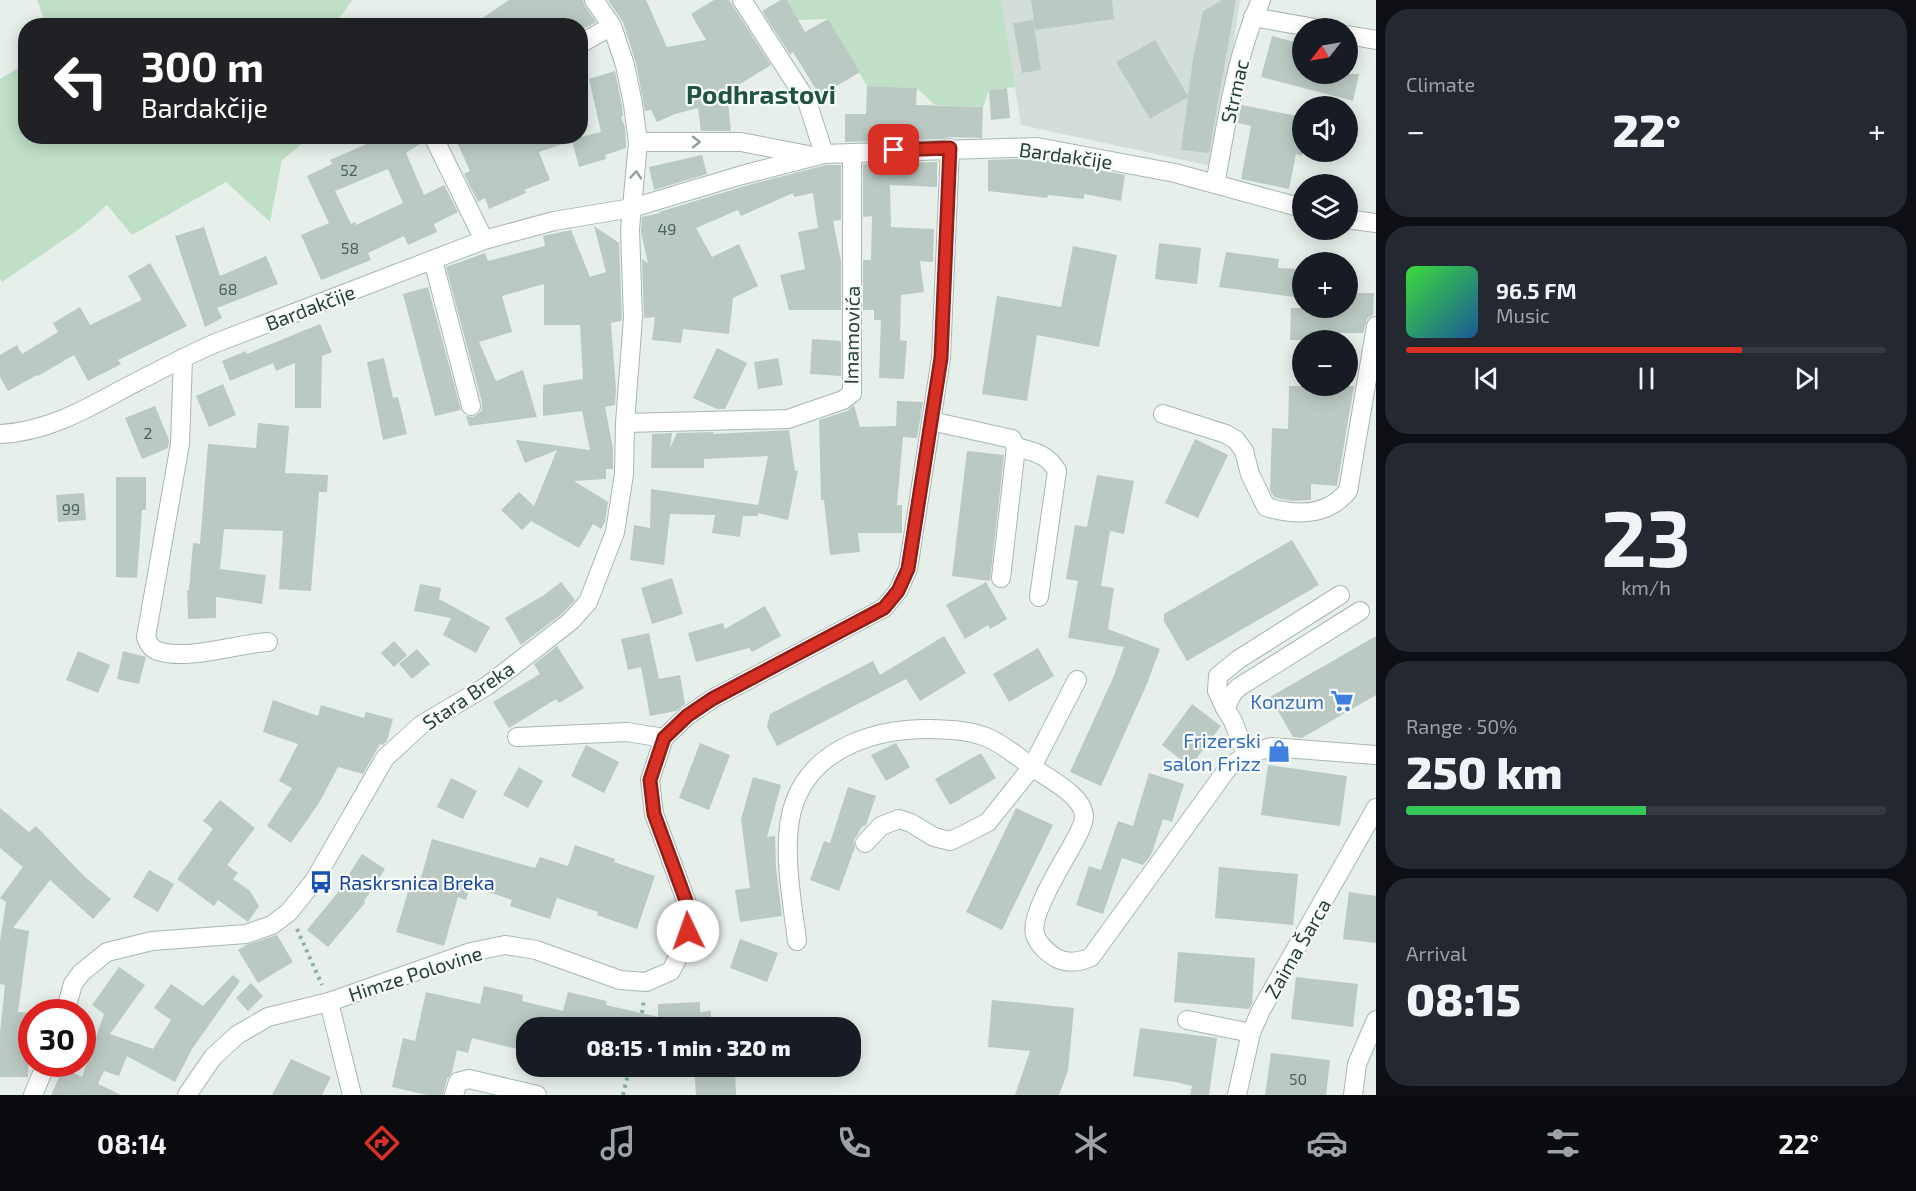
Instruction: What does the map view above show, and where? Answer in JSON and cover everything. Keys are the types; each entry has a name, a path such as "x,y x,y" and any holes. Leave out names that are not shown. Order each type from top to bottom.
{"street":[{"path":"742,0 807,101 819,155"},
{"name":"Strmac","path":"1215,184 1234,84 1253,17 1261,0"},
{"path":"597,1 612,26 625,65 633,104 638,142 632,208"},
{"path":"1253,17 1292,24"},
{"path":"588,40 612,26"},
{"path":"1358,37 1376,40"},
{"name":"Bardakčije","path":"638,142 741,142 819,155"},
{"path":"741,142 742,175"},
{"path":"438,144 484,240"},
{"name":"Bardakčije","path":"0,434 21,433 71,417 183,358 484,240 554,221 632,208 819,155 950,148 1037,147 1165,171 1292,205"},
{"name":"Himze Polovine","path":"187,1095 213,1057 237,1035 268,1017 329,1002 471,952 505,945 536,950 620,980 646,982 671,971 684,945 692,917 654,814 650,780 664,738 687,716 712,699 884,608 898,591 908,569 941,358 950,148"},
{"name":"Imamovića","path":"625,423 788,419 843,400 852,393 852,153"},
{"name":"Stara Breka","path":"69,999 73,984 81,973 107,952 152,941 246,934 272,925 289,912 314,881 385,759 421,724 487,686 571,621 588,603 615,532 624,474 625,423 633,318 630,229 632,208"},
{"path":"1358,221 1376,223"},
{"path":"433,260 471,406"},
{"path":"1163,414 1226,434 1236,440 1244,450 1250,474 1266,507 1300,513 1333,505 1348,491 1376,326"},
{"path":"183,358 180,444 146,637 148,643 157,651 182,653 199,653 267,642"},
{"path":"931,421 1012,439 1016,447 1001,578"},
{"path":"1016,447 1044,455 1057,471 1040,597"},
{"path":"1246,754 1233,721 1217,691 1218,675 1239,659 1340,595"},
{"path":"1226,708 1233,693 1239,687 1360,611"},
{"path":"865,843 881,826 899,819 934,837 950,841 988,822 1032,767 1077,680"},
{"path":"797,941 787,830 795,800 812,771 840,749 878,733 916,729 961,730 988,737 1067,791 1079,802 1084,817 1080,832 1035,915 1034,934 1045,951 1061,961 1080,962 1091,957 1228,768 1246,754 1270,747 1376,755"},
{"path":"517,737 627,732 664,738"},
{"name":"Zaima Šarca","path":"1237,1095 1251,1033 1272,989 1376,808"},
{"path":"329,1002 352,1095"},
{"path":"1187,1020 1251,1033"},
{"path":"1353,1095 1357,1064 1376,1020"},
{"path":"33,1095 41,1077"},
{"path":"454,1095 458,1082 469,1078 537,1095"}],"path":[{"path":"289,912 329,1002"},
{"path":"623,1095 627,1077"}],"shaded area":[{"path":"1001,0 1240,0 1216,167 1021,125"}],"green space":[{"path":"37,0 352,0 340,18 44,18"},
{"path":"787,0 1001,0 1015,87 989,90 983,107 935,105 917,88 867,86 828,19 798,20"},
{"path":"18,68 18,144 302,144 282,160 270,222 226,182 132,235 107,205 82,227 2,282 0,279 0,79"}],"building":[{"path":"509,0 583,0 596,22 588,26 588,18 483,18"},
{"path":"608,0 646,0 667,47 706,40 691,14 714,0 729,0 771,65 727,92 731,131 701,131 698,108 657,122 651,110 645,111 636,63 623,22"},
{"path":"781,0 787,0 805,32 828,19 860,72 820,96 793,52 790,54 762,11"},
{"path":"1031,0 1112,0 1114,19 1035,30"},
{"path":"1222,0 1236,0 1209,153 1181,150 1188,97 1150,119 1116,62 1155,40 1188,96 1203,11"},
{"path":"1033,20 1041,70 1022,73 1013,23"},
{"path":"1272,36 1292,41 1292,84 1357,84 1354,96 1334,96 1261,77"},
{"path":"615,71 622,106 623,116 621,117 625,127 626,148 605,155 606,159 579,167 573,144 588,144 588,135 601,132 589,79"},
{"path":"867,86 917,88 916,105 983,107 982,138 950,137 845,142 845,114 866,114"},
{"path":"1007,88 1010,118 991,120 989,90"},
{"path":"1241,105 1292,115 1292,162 1294,162 1289,189 1241,179 1251,126 1238,123"},
{"path":"367,144 420,144 406,153 424,195 444,185 458,212 434,224 437,232 408,245 404,236 368,253 371,260 321,280 301,235 329,223 307,176 332,164 330,160","holes":["388,169 403,203 356,225 355,222 351,224 335,191"]},
{"path":"458,144 563,144 539,152 550,180 524,190 526,193 489,209 485,198 478,202 464,174 470,171"},
{"path":"702,155 707,174 654,190 649,167"},
{"path":"1036,158 1125,175 1121,201 1084,194 1084,199 1048,195 1047,198 988,191 988,160"},
{"path":"937,162 937,187 890,185 891,227 934,229 933,262 920,261 924,292 901,295 900,340 907,341 904,379 879,378 881,320 874,320 874,310 863,310 863,260 871,260 872,216 863,217 863,164"},
{"path":"826,165 841,165 841,220 833,221 841,261 841,310 789,310 780,275 805,269 798,232 818,228 813,193 794,197 793,193 741,216 738,210 696,228 712,257 739,244 758,286 733,298 729,334 683,329 681,343 652,340 655,317 644,318 642,259 648,263 641,232 642,217 745,186"},
{"path":"594,226 619,243 622,318 621,321 611,323 615,405 605,407 613,448 613,469 606,469 606,479 574,481 608,502 605,522 601,529 593,524 579,548 531,521 522,530 501,510 519,492 534,506 557,450 525,463 516,440 590,450 582,411 543,416 543,385 583,379 580,325 544,325 544,284 502,296 512,332 479,342 496,381 523,370 537,417 469,426 466,416 473,417 478,414 482,410 482,403 446,267 485,253 488,261 545,246 543,236 571,230 590,277 606,272"},
{"path":"204,227 220,276 266,256 278,284 217,308 222,318 205,327 175,236"},
{"path":"1159,243 1201,248 1197,284 1155,279"},
{"path":"1073,246 1117,255 1099,347 1037,335 1027,401 982,394 997,296 1061,307"},
{"path":"1226,252 1279,259 1278,268 1292,269 1292,297 1219,287"},
{"path":"150,263 187,326 118,360 121,364 88,381 74,355 8,391 0,377 0,355 17,345 22,354 58,332 53,323 80,307 90,325 142,300 128,276"},
{"path":"428,287 461,410 435,416 403,294"},
{"path":"1358,293 1374,293 1373,315 1367,319 1363,333 1358,333 1358,330 1292,330 1292,340 1290,340 1291,308 1292,318 1358,318"},
{"path":"320,324 332,352 322,356 321,408 295,408 295,363 276,371 273,363 230,381 222,361 246,351 247,354"},
{"path":"812,339 841,341 841,376 810,374"},
{"path":"717,348 747,363 725,409 717,409 693,398"},
{"path":"384,358 393,398 398,397 407,434 383,440 367,362"},
{"path":"778,358 783,385 758,389 754,362"},
{"path":"223,384 236,415 209,427 196,396"},
{"path":"1289,386 1292,386 1292,396 1352,396 1337,486 1311,484 1311,500 1292,501 1274,497 1270,490 1272,428 1288,429"},
{"path":"897,401 923,402 917,438 903,437 897,505 902,505 902,533 858,533 860,552 830,555 824,500 821,500 819,420 847,411 854,405 860,427 896,426"},
{"path":"155,406 169,440 168,448 142,459 125,418"},
{"path":"258,423 289,426 285,473 328,475 327,492 319,492 311,591 279,589 283,531 224,529 220,569 266,575 262,604 216,597 216,618 188,619 187,590 189,590 193,543 200,544 208,444 256,448"},
{"path":"789,430 795,471 798,471 788,520 758,513 758,516 743,516 740,537 712,533 715,515 670,514 664,565 630,560 634,525 650,528 651,489 758,505 768,456 704,459 704,468 651,468 652,434 672,433 670,448 677,433 714,432 713,434"},
{"path":"1195,439 1228,455 1198,518 1165,503"},
{"path":"967,451 1004,455 990,581 952,576"},
{"path":"1097,475 1134,481 1124,534 1110,531 1101,586 1114,588 1108,629 1160,649 1101,786 1070,772 1113,678 1124,647 1068,638 1078,581 1066,579 1075,525 1087,527"},
{"path":"116,477 146,477 146,510 142,510 137,578 116,577"},
{"path":"84,493 86,520 58,522 56,495"},
{"path":"1292,540 1319,585 1187,661 1164,621 1164,614"},
{"path":"672,578 683,614 652,624 641,588"},
{"path":"561,582 575,600 563,613 521,645 505,618"},
{"path":"986,582 1007,619 990,629 988,625 965,639 946,605"},
{"path":"420,584 441,588 439,599 490,627 476,653 443,635 451,618 414,611"},
{"path":"765,606 781,636 752,652 749,648 696,662 688,633 723,623 725,629"},
{"path":"649,633 659,679 680,675 685,704 676,711 650,716 641,667 628,670 621,639"},
{"path":"944,636 966,673 920,701 906,679 777,746 767,727 770,714 873,661 880,675"},
{"path":"1376,636 1376,695 1302,738 1293,737 1270,697"},
{"path":"394,641 407,655 394,667 381,653"},
{"path":"557,646 584,688 559,703 556,699 509,728 493,702 540,674 534,664"},
{"path":"1038,648 1054,676 1009,702 993,674"},
{"path":"417,649 430,664 412,679 399,664"},
{"path":"78,651 110,665 98,693 66,680"},
{"path":"123,651 146,657 139,684 117,679"},
{"path":"273,700 318,716 321,705 364,718 366,712 393,719 387,741 383,745 380,744 363,774 338,767 319,803 291,843 267,826 292,788 279,781 298,744 263,732"},
{"path":"1192,704 1221,726 1190,767 1162,745"},
{"path":"700,743 730,755 709,810 679,798"},
{"path":"896,743 910,767 886,781 871,755"},
{"path":"586,745 619,762 604,793 571,776"},
{"path":"981,753 996,778 950,805 935,779"},
{"path":"1268,765 1347,776 1340,826 1261,815"},
{"path":"519,767 543,781 528,808 503,795"},
{"path":"1149,773 1184,784 1172,822 1163,819 1151,855 1143,865 1122,858 1103,914 1076,905 1089,866 1101,870 1118,821 1133,826"},
{"path":"753,777 781,785 767,837 775,836 782,916 740,922 735,890 750,888 741,819"},
{"path":"451,778 477,791 463,819 437,807"},
{"path":"848,787 876,796 866,825 862,827 854,840 855,847 839,891 810,880 824,841 830,843"},
{"path":"220,800 255,828 227,865 238,873 233,879 250,891 259,906 248,922 218,900 214,906 177,879 213,829 203,821"},
{"path":"0,808 29,832 36,826 85,877 111,899 93,919 50,880 13,928 29,931 18,999 18,1077 0,1077 0,1033 5,985 0,984 0,941 6,902 0,898 23,867 0,848"},
{"path":"1016,808 1053,825 1002,930 966,912"},
{"path":"432,839 535,868 540,857 568,866 575,845 655,876 637,929 557,898 550,919 510,906 512,900 470,886 466,900 458,897 444,946 396,932 410,885 418,888"},
{"path":"362,854 385,869 364,901 365,903 328,947 307,930 348,880 346,879"},
{"path":"1219,867 1298,874 1293,925 1215,918"},
{"path":"149,870 174,884 158,912 133,897"},
{"path":"1349,892 1376,896 1376,943 1343,939"},
{"path":"277,935 293,962 258,983 238,950"},
{"path":"740,939 778,953 767,982 730,968"},
{"path":"1178,952 1255,958 1252,1004 1249,1009 1174,1002"},
{"path":"119,967 145,985 110,1034 153,1049 171,1020 154,1008 171,984 203,1006 233,975 240,981 192,1049 175,1082 127,1056 119,1076 104,1071 98,1084 121,1095 51,1095 59,1077 96,1077 96,1037 104,1014 96,1008 96,999"},
{"path":"1296,977 1358,984 1353,1027 1291,1019"},
{"path":"251,983 263,996 248,1011 236,998"},
{"path":"484,986 523,995 522,1001 563,1011 568,992 607,1001 606,1005 658,1017 516,1017 516,1049 472,1038 468,1053 457,1050 452,1073 447,1079 443,1095 427,1095 392,1087 403,1038 415,1041 426,992 480,1004"},
{"path":"992,1000 1074,1008 1068,1071 1059,1095 1015,1095 1030,1051 988,1047"},
{"path":"700,1002 700,1012 711,1011 711,1017 658,1017 658,1004"},
{"path":"1140,1028 1217,1038 1209,1095 1190,1095 1192,1086 1176,1082 1133,1076"},
{"path":"1271,1053 1330,1060 1326,1095 1265,1095"},
{"path":"291,1059 331,1077 322,1095 272,1095"},
{"path":"695,1077 735,1077 736,1095 696,1095"}],"place":[{"name":"Konzum","path":"1342,701"},
{"name":"Frizerski salon Frizz","path":"1279,751"},
{"name":"Raskrsnica Breka","path":"321,882"}],"district":[{"name":"Podhrastovi","path":"761,93"}],"route":[{"path":"688,931 692,917 654,814 650,780 664,738 687,716 712,699 884,608 898,591 908,569 941,358 950,148 894,150"}]}
